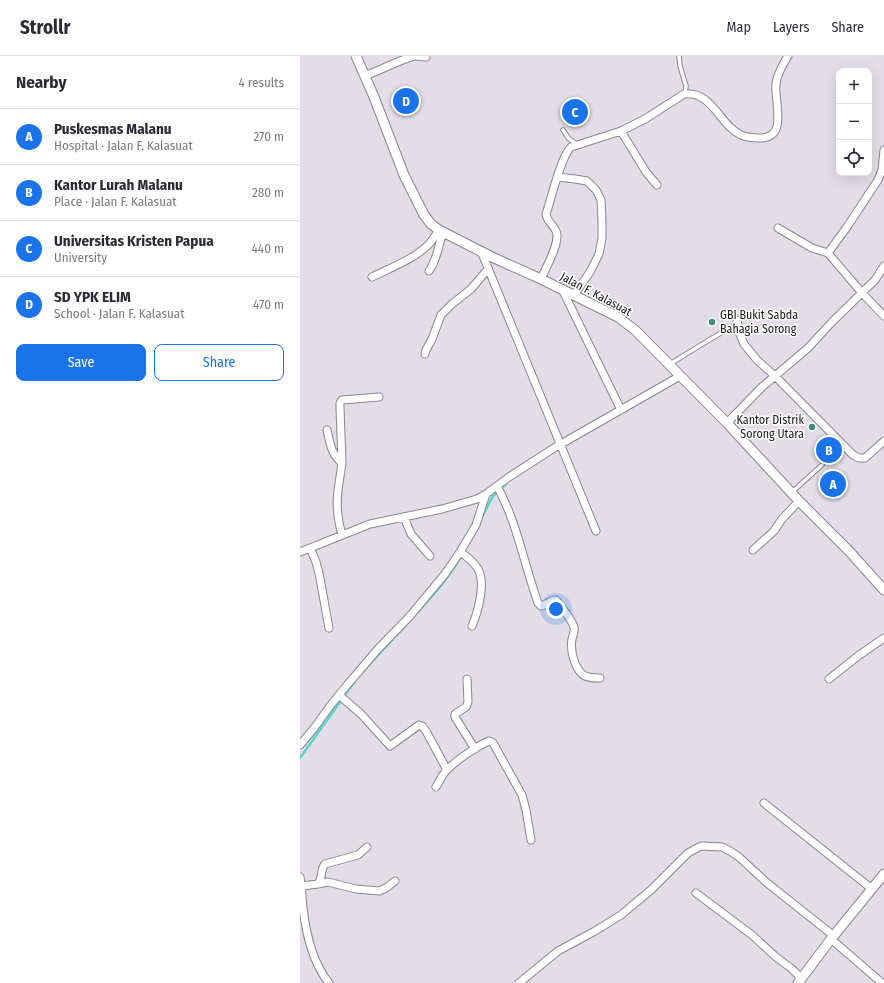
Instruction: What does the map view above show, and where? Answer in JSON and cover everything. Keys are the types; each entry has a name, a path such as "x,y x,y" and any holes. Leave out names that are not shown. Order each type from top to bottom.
{"street":[{"name":"Jalan F. Kalasuat","path":"356,56 404,176 424,215 431,224 441,231 494,258 562,289 627,323 727,423 799,501 850,551 884,590"},
{"path":"365,76 415,56 426,57"},
{"path":"541,279 558,238 554,226 547,219 546,214 567,150 578,144 621,132 646,119 684,94 696,94 704,99 713,106 727,126 741,135 761,138 770,137 774,134 777,128 778,118 776,83 781,68 788,56"},
{"path":"621,132 646,172 657,185"},
{"path":"828,253 878,180 882,170 884,150"},
{"path":"558,177 575,178 587,181 596,190 601,200 602,238 598,254 590,272 574,295"},
{"path":"778,228 812,248 828,253 884,316"},
{"path":"429,271 437,258 441,231"},
{"path":"372,278 420,252 429,245 441,231"},
{"path":"481,251 596,531"},
{"path":"727,423 744,404 808,348 875,280 884,266"},
{"path":"425,354 441,315 471,289 488,269"},
{"path":"562,289 621,410"},
{"path":"737,320 739,332 744,344 757,360 775,376 853,455 858,458 864,458 884,441"},
{"path":"300,552 370,524 473,501 486,494 499,490 532,462 680,376"},
{"path":"342,535 337,508 337,492 342,463 340,403 342,400 379,397"},
{"path":"327,430 332,450 336,458 342,463"},
{"path":"499,490 524,555 538,602 542,606 554,600 557,601 573,626 574,633 572,639 572,649 577,668 585,676 600,678"},
{"path":"300,745 378,649 410,616 462,553 476,525 486,494"},
{"path":"753,550 774,530 799,501"},
{"path":"404,517 411,534 430,556"},
{"path":"310,548 316,562 329,628"},
{"path":"462,553 471,560 478,569 481,586 476,616 472,626"},
{"path":"829,678 884,638"},
{"path":"467,679 468,702 466,707 455,714 455,717 475,749"},
{"path":"340,696 361,714 390,746 419,725 422,726 446,770"},
{"path":"436,787 446,770 460,759 489,741 493,743 522,795 531,840"},
{"path":"764,803 872,889"},
{"path":"519,983 558,950 595,931 621,915 652,889 688,853 701,846 722,847 739,857 766,882 833,937 882,983"},
{"path":"318,884 321,880 322,868 325,864 358,855 367,847"},
{"path":"696,894 752,935 776,957 792,969 800,980 884,874"},
{"path":"300,877 309,945 317,964 329,983"},
{"path":"302,886 328,882 356,889 379,891 395,881"}],"lane":[{"path":"679,56 680,66 686,86 684,94"},
{"path":"563,130 569,139 578,144"},
{"path":"669,365 726,330"},
{"path":"792,493 822,465"}],"waterway":[{"path":"482,517 493,496 506,484"},
{"path":"415,615 445,581 460,558"},
{"path":"367,667 406,625"},
{"path":"300,758 355,681"}],"place":[{"name":"SD YPK ELIM","path":"406,101"},
{"name":"Universitas Kristen Papua","path":"575,112"},
{"name":"GBI Bukit Sabda Bahagia Sorong","path":"712,322"},
{"name":"Kantor Distrik Sorong Utara","path":"812,427"},
{"name":"Kantor Lurah Malanu","path":"829,450"},
{"name":"Puskesmas Malanu","path":"833,484"}]}
